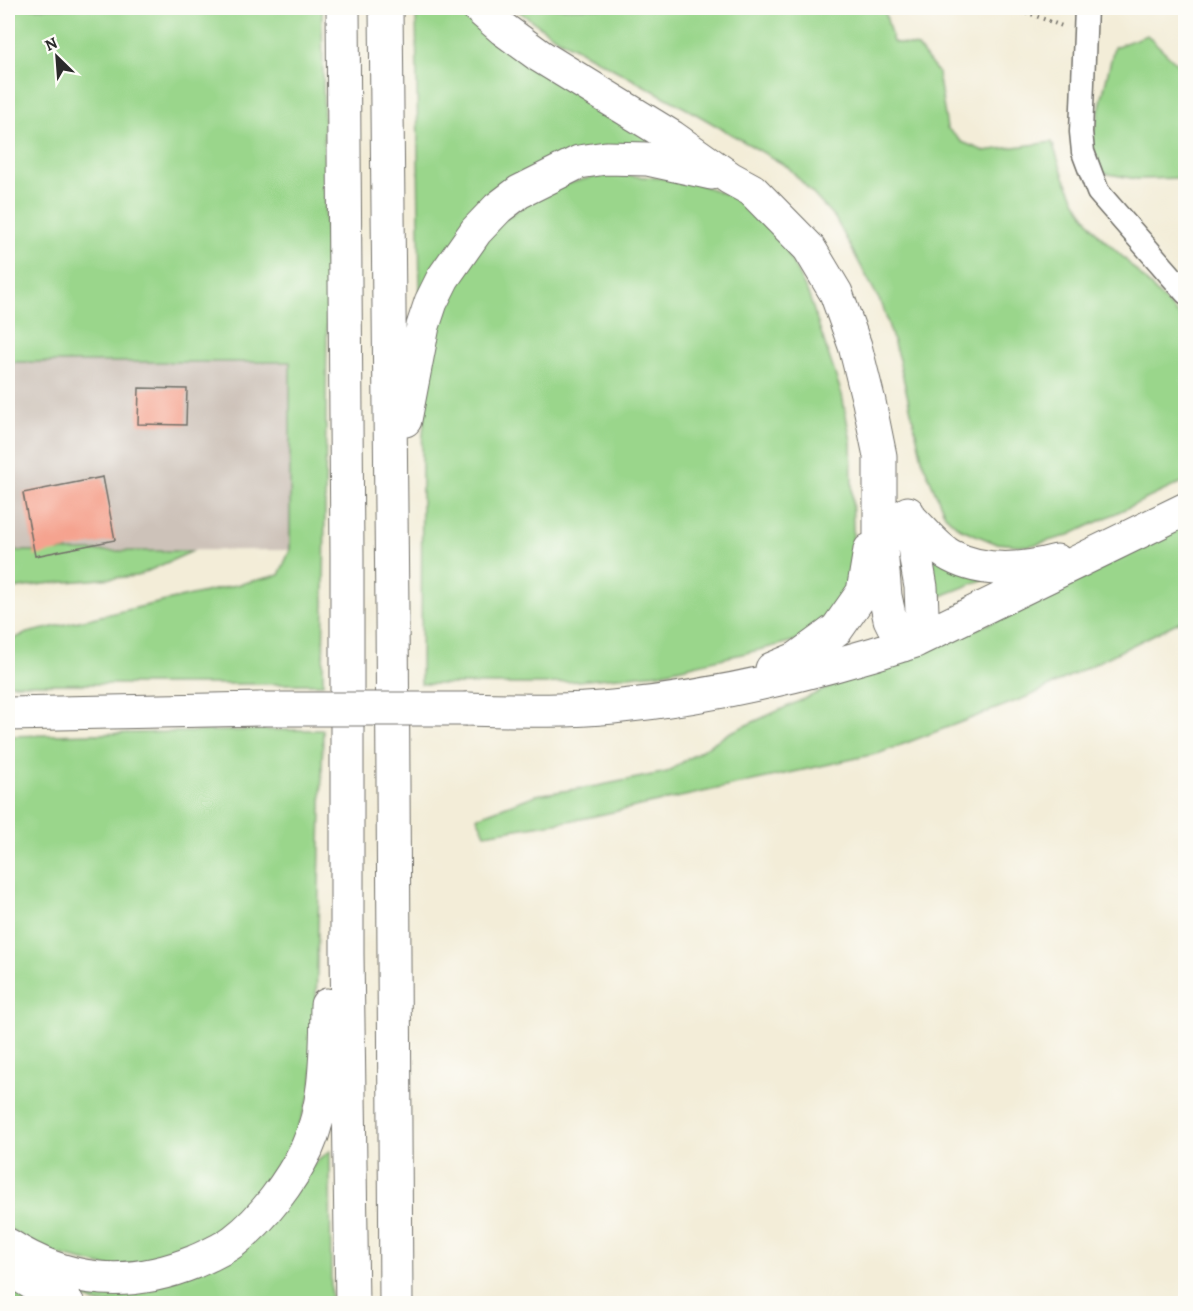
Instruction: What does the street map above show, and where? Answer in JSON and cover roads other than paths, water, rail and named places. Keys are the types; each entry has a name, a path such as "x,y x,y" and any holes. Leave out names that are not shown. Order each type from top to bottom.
{"main road":[{"path":"343,8 347,555 346,773 352,1304"},
{"path":"386,8 396,1304"},
{"path":"479,8 540,56 672,137 730,178 752,190 809,248 836,293 855,346 881,466 882,571 890,619 909,643"},
{"path":"392,610 399,559 401,467 405,420 423,326 431,302 443,278 476,231 498,208 519,192 579,162 606,158 647,159 677,164 730,178"},
{"path":"881,466 909,517 949,555 980,568 1034,567 1075,556 1151,526"},
{"path":"717,692 796,659 837,629 862,592 870,545 870,498 881,466"},
{"path":"9,715 262,709 548,710 611,707 717,692 780,680 909,643 1185,510"},
{"path":"909,517 921,587 922,613 909,643"},
{"path":"8,1245 26,1257 74,1274 112,1280 148,1277 200,1259 234,1241 269,1208 307,1148 323,1092 327,1025 330,809 346,773"},
{"path":"8,1265 17,1274 68,1304"}],"street":[{"path":"1086,8 1081,132 1083,152 1090,175 1098,192 1110,207 1185,293"}]}
